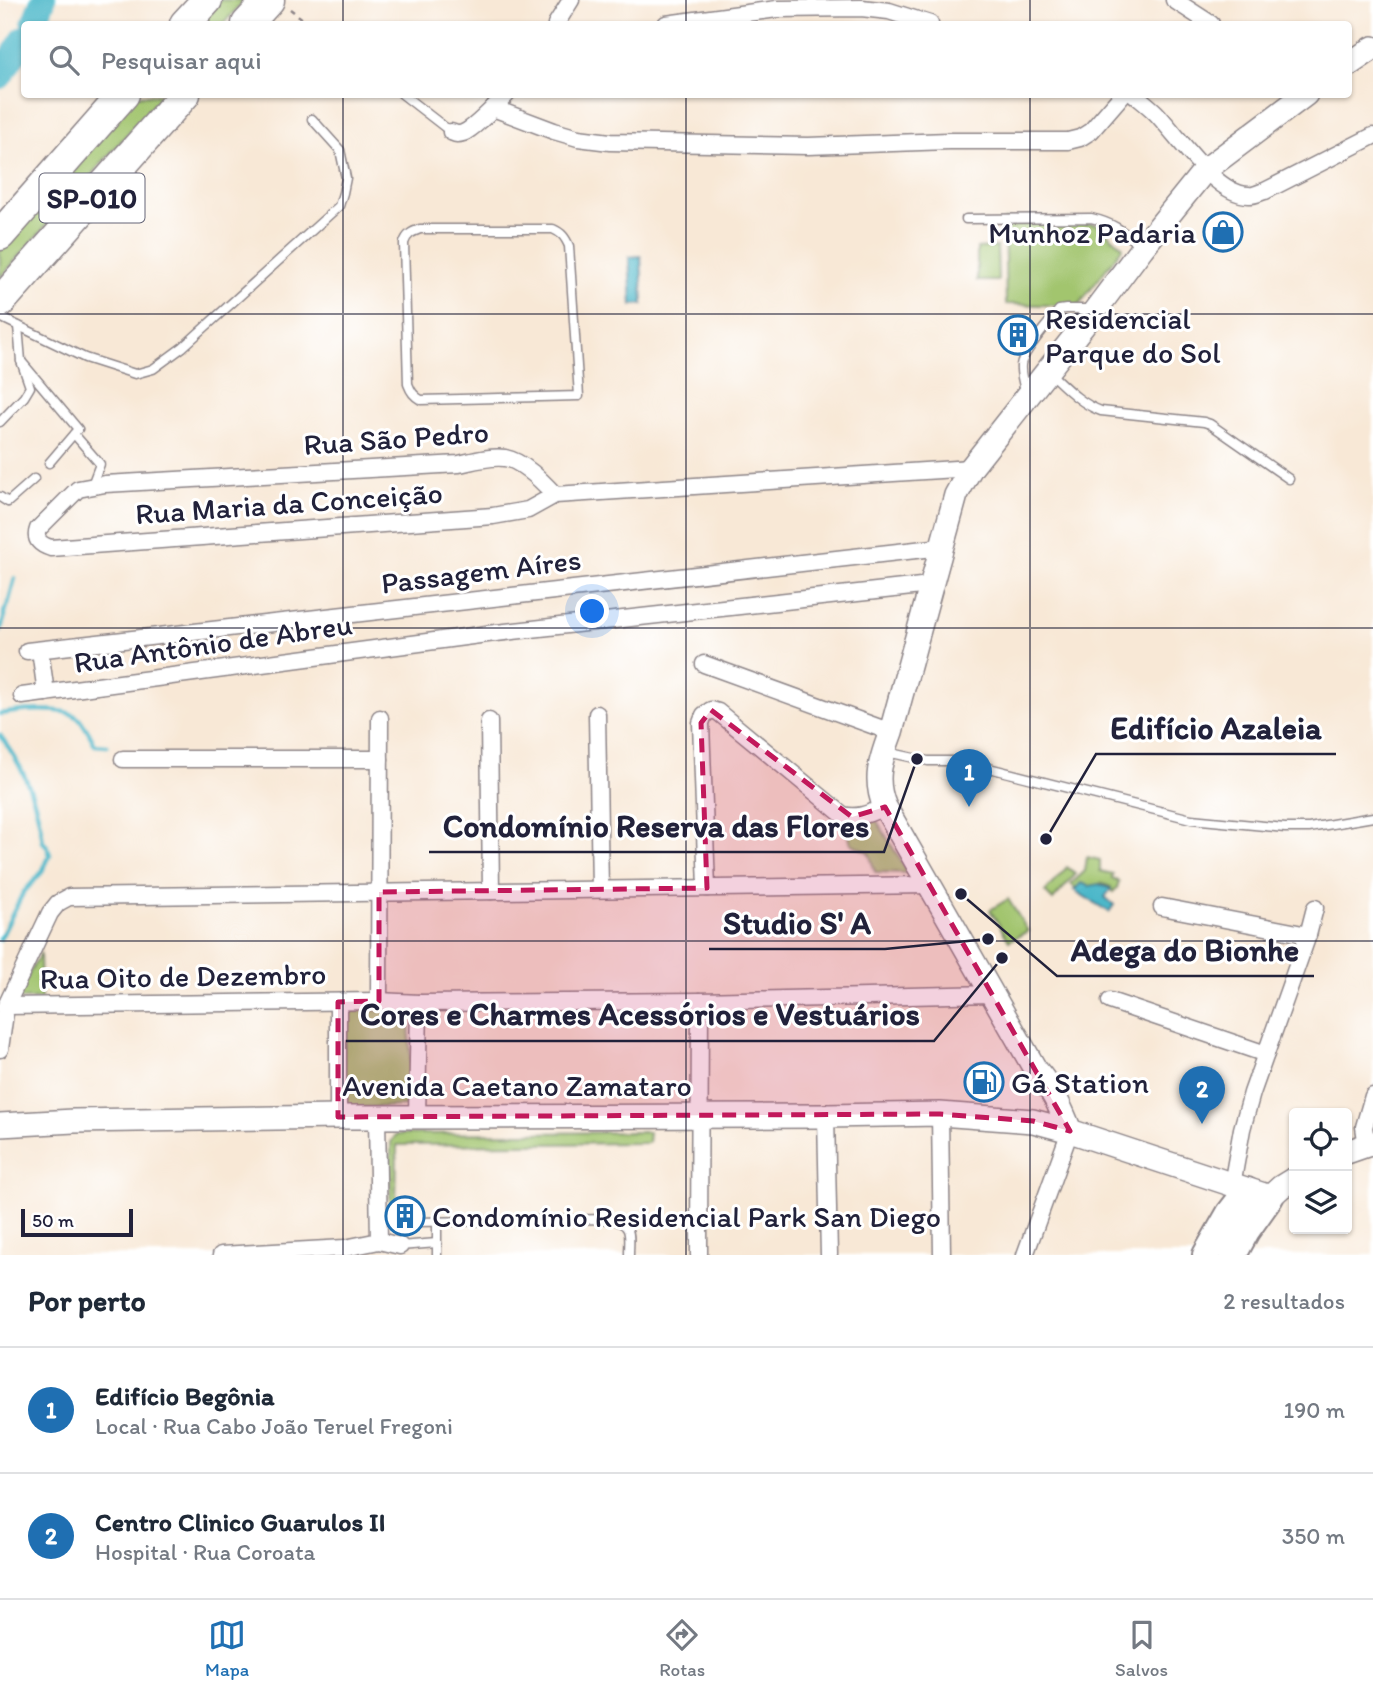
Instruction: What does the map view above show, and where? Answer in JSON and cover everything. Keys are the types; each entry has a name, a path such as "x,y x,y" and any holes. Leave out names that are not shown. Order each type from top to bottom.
{"highway":[{"path":"188,21 207,0"},
{"path":"252,21 279,4"},
{"name":"SP-010","path":"0,235 120,98"},
{"name":"SP-010","path":"0,302 181,98"}],"main road":[{"path":"1352,63 1373,48"},
{"path":"1070,1131 1054,1095 1035,1069 885,807 880,797 879,766 956,495 971,468 1205,170 1301,98"},
{"path":"1033,1121 1039,1095 1035,1069"},
{"name":"Avenida Caetano Zamataro","path":"0,1125 338,1117 940,1114 1033,1121 1250,1191"},
{"path":"1206,1255 1230,1213 1258,1181 1289,1168"},
{"path":"1250,1191 1281,1187 1289,1182"},
{"path":"1233,1255 1246,1231 1250,1191"}],"street":[{"path":"1174,0 1206,21"},
{"path":"557,21 564,2"},
{"path":"684,21 783,4 889,11 921,21"},
{"path":"451,132 462,134 470,129 503,98"},
{"path":"493,108 578,138 610,142 808,146 949,141 1068,141 1091,131 1120,98"},
{"path":"1139,98 1155,111 1205,170 1221,184 1249,196 1265,191 1373,136"},
{"name":"Rua São Pedro","path":"38,529 78,489 92,485 459,464 486,459 506,458 525,467 555,495"},
{"path":"555,495 971,468"},
{"name":"Rua Maria da Conceição","path":"38,529 37,540 51,548 493,516 528,510 555,495"},
{"name":"Passagem Aíres","path":"33,650 942,547"},
{"name":"Rua Antônio de Abreu","path":"22,696 487,634 930,585"},
{"name":"Rua Antônio de Abreu","path":"33,650 46,694"},
{"path":"704,664 887,741"},
{"path":"707,888 701,723 704,715 711,710 719,712 843,815 860,817 885,807"},
{"path":"597,714 600,889"},
{"path":"379,1001 380,718"},
{"path":"489,721 491,891"},
{"path":"123,758 380,759"},
{"path":"0,1049 5,1006 50,913 58,903 69,897 929,885"},
{"path":"1163,907 1308,935"},
{"path":"1250,1191 1242,1129 1315,908"},
{"name":"Rua Oito de Dezembro","path":"5,1006 379,1001 700,1001 992,994"},
{"path":"699,1255 700,1001"},
{"path":"1110,1001 1266,1054"},
{"path":"338,1002 338,1117"},
{"path":"417,1118 419,1003"},
{"path":"1362,1147 1364,1127 1373,1096"},
{"path":"940,1114 942,1255"},
{"path":"826,1116 829,1255"},
{"path":"377,1117 379,1241"},
{"path":"1025,1255 1070,1131"},
{"path":"221,1255 345,1248 379,1241 400,1245"}],"lane":[{"path":"407,98 451,132"},
{"path":"0,317 85,358 135,374 153,369 183,347 339,206 346,178 340,150 312,119"},
{"path":"966,219 1091,218 1120,229 1142,248"},
{"path":"420,229 553,229 561,233 569,246 579,396 421,400 415,397 408,384 406,237 420,229"},
{"path":"1026,398 1020,368 1022,359 1059,310 1097,308"},
{"path":"0,422 30,387 21,361 18,326"},
{"path":"21,361 78,429 49,463"},
{"path":"1048,371 1091,408 1210,424 1289,479"},
{"path":"74,434 100,464 92,485"},
{"path":"0,497 9,502 34,479"},
{"path":"887,741 928,761 961,761 1191,819 1309,828 1373,817"},
{"path":"414,1222 610,1219 626,1224 629,1230 629,1255"},
{"path":"437,1222 437,1255"},
{"path":"400,1245 437,1243"}],"path":[{"path":"279,4 304,21"}],"highlighted area":[{"path":"711,710 852,817 885,807 1070,1131 1033,1121 940,1114 338,1117 338,1002 379,1001 379,892 707,888 701,723"}],"green space":[{"path":"220,0 245,0 226,21 201,21"},
{"path":"133,98 159,98 0,278 0,251"},
{"path":"1004,220 1097,224 1123,247 1078,306 1006,304"},
{"path":"997,247 998,281 977,281 977,248"},
{"path":"876,819 908,873 875,872 869,853 851,843 846,829"},
{"path":"1087,857 1100,860 1100,871 1113,874 1112,878 1119,881 1113,892 1111,887 1101,883 1076,889 1071,884 1085,871"},
{"path":"1067,867 1076,874 1053,900 1045,892"},
{"path":"1008,899 1028,931 1009,941 990,910"},
{"path":"40,954 41,999 15,999"},
{"path":"409,1010 412,1106 344,1108 342,1011"},
{"path":"649,1132 648,1143 397,1145 396,1203 390,1203 391,1142 396,1135"}],"water":[{"path":"641,256 643,304 632,305 629,257"},
{"path":"1081,883 1089,886 1099,884 1111,889 1105,897 1114,905 1109,912 1074,890"}],"waterway":[{"path":"35,21 43,0"},
{"path":"0,76 21,44"},
{"path":"0,631 15,578"},
{"path":"0,714 61,711 77,717 88,730 95,745 107,746"},
{"path":"0,735 29,786 38,813 43,842 50,855 42,872 23,893 0,939"}],"place":[{"name":"Munhoz Padaria","path":"1223,232"},
{"name":"Residencial Parque do Sol","path":"1018,335"},
{"name":"Condomínio Reserva das Flores","path":"917,759"},
{"name":"Edifício Begônia","path":"969,807"},
{"name":"Edifício Azaleia","path":"1046,839"},
{"name":"Adega do Bionhe","path":"961,894"},
{"name":"Studio S' A","path":"988,939"},
{"name":"Cores e Charmes Acessórios e Vestuários","path":"1002,958"},
{"name":"Gá Station","path":"984,1082"},
{"name":"Centro Clinico Guarulos II","path":"1202,1124"},
{"name":"Condomínio Residencial Park San Diego","path":"405,1216"}]}
